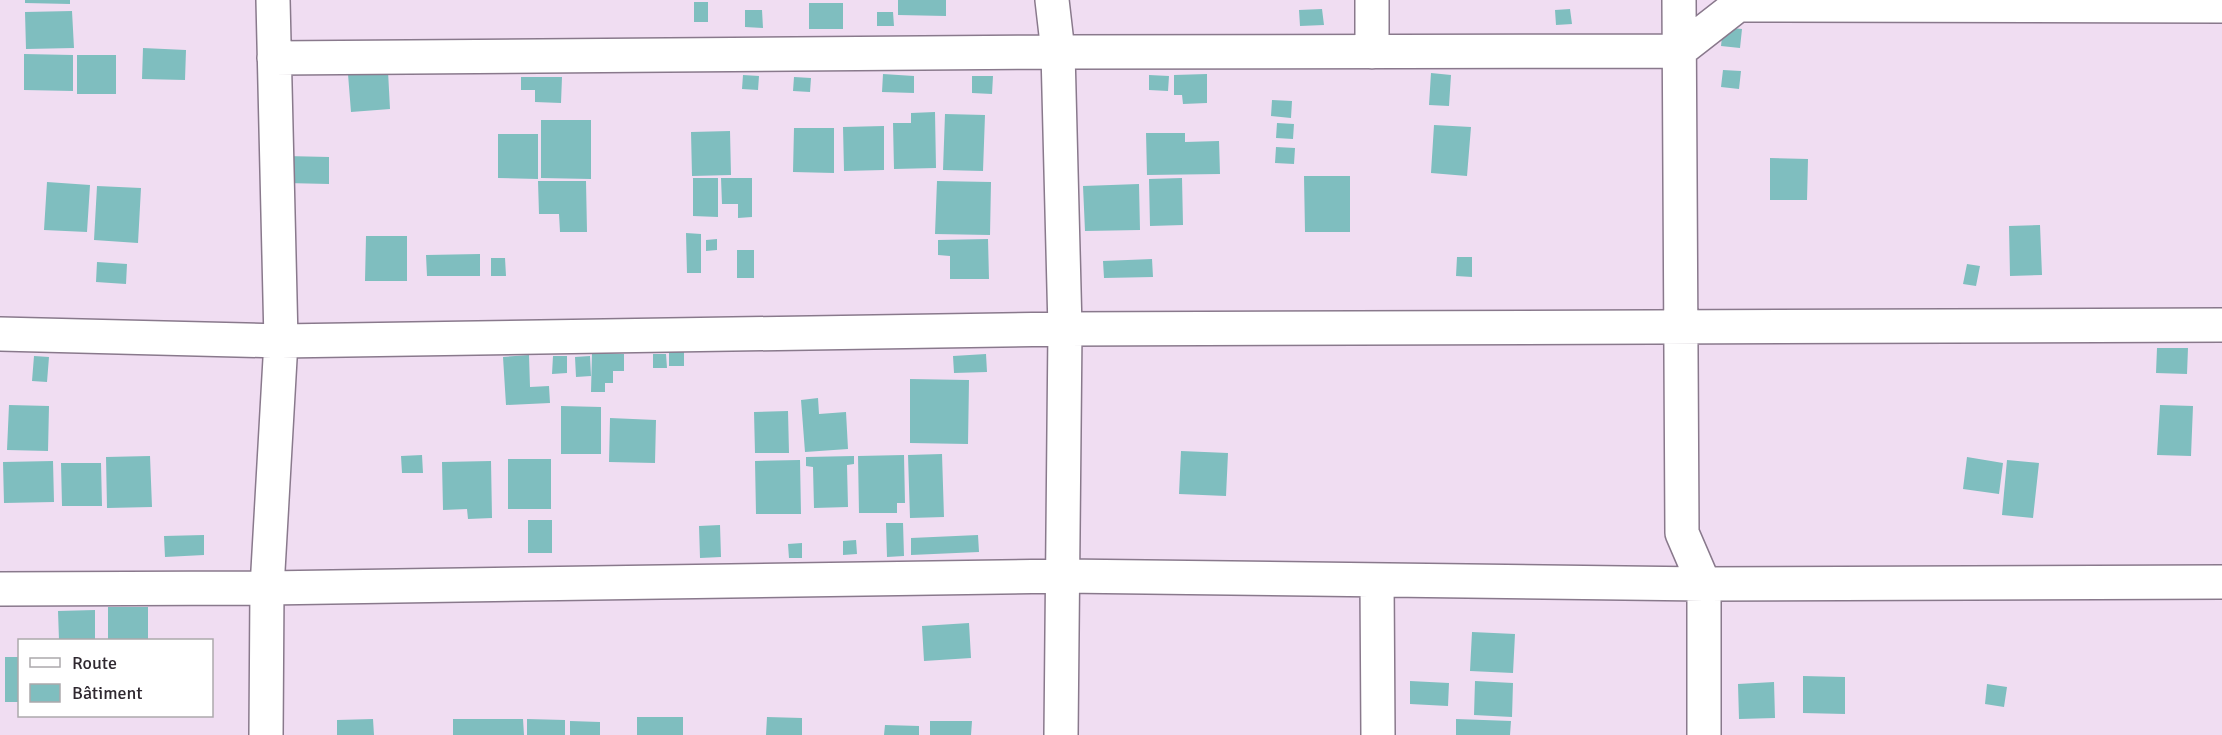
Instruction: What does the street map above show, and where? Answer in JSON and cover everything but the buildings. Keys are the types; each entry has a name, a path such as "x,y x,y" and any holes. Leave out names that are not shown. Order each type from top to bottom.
{"street":[{"path":"266,735 267,588 281,341 273,0"},
{"path":"1052,0 1058,52 1065,329 1061,735"},
{"path":"1372,0 1372,52"},
{"path":"1678,0 1682,533 1704,584 1704,735"},
{"path":"274,58 1058,52 1679,51 1738,5 2222,6"},
{"path":"0,334 281,341 1065,329 2222,325"},
{"path":"0,589 267,588 1063,576 1704,584 2222,582"},
{"path":"1377,580 1378,735"}]}
